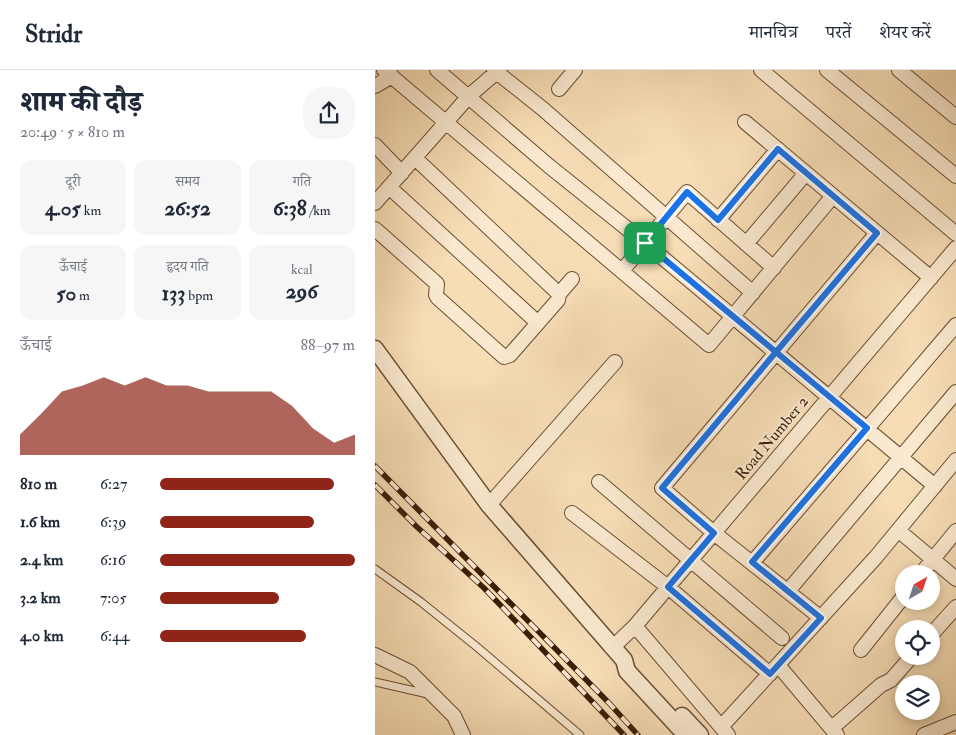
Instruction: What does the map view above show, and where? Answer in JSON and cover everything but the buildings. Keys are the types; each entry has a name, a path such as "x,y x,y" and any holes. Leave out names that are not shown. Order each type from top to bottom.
{"street":[{"path":"437,70 549,166 645,243 935,486"},
{"path":"559,89 575,70"},
{"path":"761,70 956,234"},
{"path":"827,70 956,176"},
{"path":"899,70 956,117"},
{"path":"375,203 469,96 497,71 753,293"},
{"path":"375,86 388,73 709,346 833,196"},
{"path":"745,122 931,278"},
{"path":"375,145 402,173"},
{"path":"718,220 778,149"},
{"path":"415,158 559,294"},
{"path":"747,244 807,173"},
{"path":"389,187 538,323"},
{"path":"622,271 687,192 774,268"},
{"path":"375,229 437,284 436,295 438,298 501,356 507,357 510,355 558,300 559,294 572,279"},
{"path":"821,618 714,533 662,488 877,233"},
{"name":"Road Number 2","path":"618,654 635,626 956,248"},
{"path":"752,562 956,324"},
{"path":"375,349 489,505 618,654 627,671 686,735"},
{"path":"489,505 615,362"},
{"path":"788,592 956,392"},
{"path":"635,626 725,731 774,669 898,530 956,460"},
{"path":"599,482 782,638"},
{"path":"572,513 774,669 835,732 881,685 891,680 904,665"},
{"path":"898,530 956,579"},
{"path":"928,565 956,531"},
{"path":"861,650 895,607"},
{"path":"940,625 956,607"},
{"path":"618,654 634,663 700,735"},
{"path":"375,655 410,672 454,716 463,735"},
{"path":"924,735 956,722"}],"lane":[{"path":"375,569 470,641 580,735"},
{"path":"375,682 433,695"}],"railway":[{"path":"375,466 609,703 638,735"},
{"path":"375,485 417,527 484,588 624,735"}],"route":[{"path":"645,243 687,192 718,220 778,149 877,233 776,352 867,428 752,562 821,618 770,674 668,587 714,533 662,488 776,352 645,243"}]}
